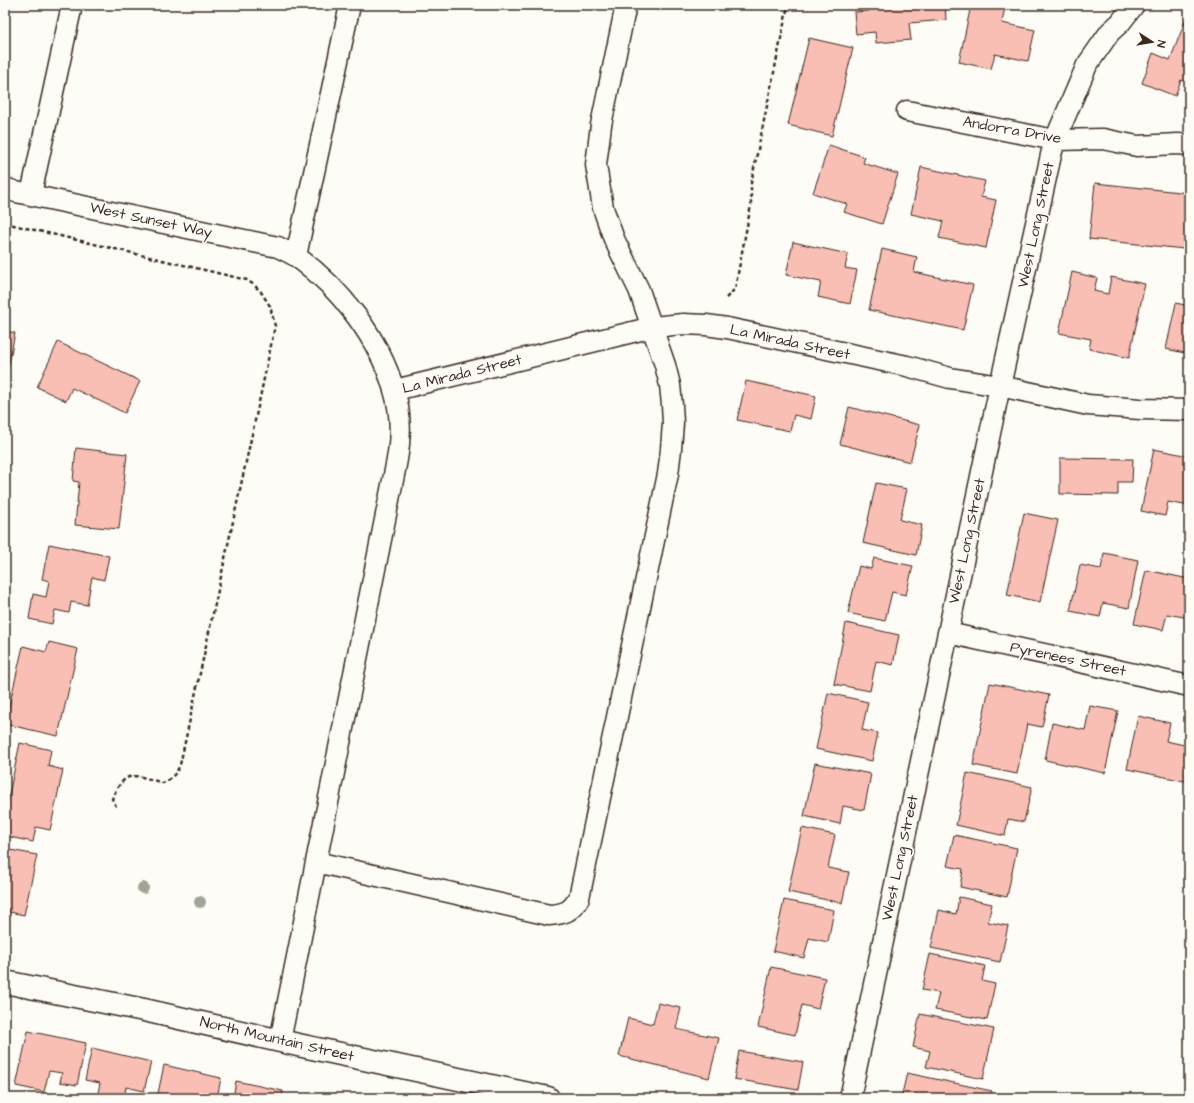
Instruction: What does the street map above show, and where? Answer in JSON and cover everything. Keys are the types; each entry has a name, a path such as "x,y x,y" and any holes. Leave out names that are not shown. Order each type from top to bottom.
{"street":[{"path":"31,194 72,5"},
{"path":"296,256 350,5"},
{"path":"316,862 549,915 566,912 574,907 579,898 669,468 671,449 672,405 670,385 665,365 639,290 614,239 603,208 596,165 601,125 626,5"},
{"name":"West Long Street","path":"850,1098 1000,386 1051,155 1087,65 1110,32 1134,5"},
{"name":"Andorra Drive","path":"907,111 1056,140 1103,139 1137,146 1178,144 1189,145"},
{"name":"West Sunset Way","path":"5,188 16,192 278,248 296,256 323,279 353,311 379,352 395,390 399,413 399,447 280,1041"},
{"name":"La Mirada Street","path":"395,390 653,328 689,324 728,328 907,366 950,378 1000,386 1088,405 1140,409 1189,410"},
{"name":"Pyrenees Street","path":"948,633 1189,686"},
{"name":"North Mountain Street","path":"5,982 144,1010 280,1041 548,1098"}],"path":[{"path":"726,298 735,289 751,205 751,183 788,5"},
{"path":"5,223 247,280 261,292 270,306 275,326 180,765 177,773 170,780 163,783 137,775 129,776 117,786 112,799 116,808"}],"building":[{"path":"869,5 945,5 946,20 909,23 911,40 876,43 875,32 856,34 854,12 869,11"},
{"path":"971,5 994,5 1005,7 1002,23 1035,30 1028,61 995,54 991,69 959,62"},
{"path":"1188,14 1189,83 1181,80 1175,96 1142,83 1153,53 1170,60"},
{"path":"809,38 853,48 832,136 788,125"},
{"path":"829,145 865,157 863,163 898,174 882,224 844,212 847,204 813,193"},
{"path":"921,167 985,181 981,197 996,200 986,248 939,238 943,221 911,214"},
{"path":"1095,183 1189,193 1189,238 1185,238 1184,249 1089,239"},
{"path":"793,242 848,254 845,268 857,270 850,304 818,297 821,282 786,275"},
{"path":"882,249 917,257 914,272 973,285 963,330 869,310"},
{"path":"1072,272 1097,278 1094,291 1108,294 1111,277 1145,284 1129,358 1089,349 1091,339 1059,333"},
{"path":"1176,303 1189,306 1189,354 1166,349"},
{"path":"5,331 15,333 6,378 5,378"},
{"path":"58,342 140,381 125,413 72,388 66,401 37,387"},
{"path":"746,381 816,396 811,419 794,415 790,431 737,420"},
{"path":"849,407 920,425 910,462 840,444"},
{"path":"76,448 127,454 119,529 75,525 79,482 73,481"},
{"path":"1154,449 1189,456 1189,506 1168,502 1165,516 1141,511"},
{"path":"1060,458 1133,459 1132,482 1118,482 1118,495 1060,494"},
{"path":"876,483 907,489 900,520 922,525 916,555 863,543"},
{"path":"1189,506 1189,525 1185,524"},
{"path":"1024,513 1058,520 1040,602 1007,595"},
{"path":"49,544 109,556 104,580 92,577 87,605 71,602 69,613 55,610 52,624 29,619 33,594 46,597 49,581 42,579"},
{"path":"1104,553 1138,560 1129,608 1103,603 1100,617 1070,611 1080,565 1101,569"},
{"path":"874,558 913,566 906,595 892,592 885,621 848,613 859,566 871,569"},
{"path":"1146,570 1189,579 1189,618 1167,614 1163,630 1134,624"},
{"path":"846,623 899,635 893,665 876,661 870,691 834,684"},
{"path":"49,642 78,649 58,736 5,724 23,646 46,652"},
{"path":"990,683 1049,695 1042,727 1027,724 1017,774 973,765"},
{"path":"828,693 868,702 862,730 878,733 872,761 816,749"},
{"path":"1090,706 1118,711 1105,773 1045,760 1052,723 1085,730"},
{"path":"1138,716 1170,723 1166,741 1189,746 1189,782 1127,769"},
{"path":"20,743 51,750 48,766 63,770 50,830 36,827 33,842 5,836 5,803 7,804"},
{"path":"815,763 871,774 864,810 843,806 840,824 804,816"},
{"path":"967,773 1032,787 1024,822 1008,819 1005,836 956,825"},
{"path":"802,828 835,835 828,868 849,872 842,903 788,892"},
{"path":"954,835 1017,848 1007,897 960,887 963,869 947,866"},
{"path":"5,849 37,855 24,915 5,911"},
{"path":"959,897 992,904 988,922 1008,926 1000,962 931,948 939,910 956,914"},
{"path":"784,900 834,910 828,942 809,938 804,958 773,951"},
{"path":"930,954 985,966 982,981 995,984 987,1020 935,1010 939,993 922,990"},
{"path":"771,967 825,978 818,1009 802,1005 795,1035 758,1027"},
{"path":"658,1003 681,1008 676,1029 719,1038 709,1078 619,1056 628,1018 653,1024"},
{"path":"920,1014 994,1029 983,1079 926,1067 930,1051 913,1047"},
{"path":"28,1031 86,1043 77,1085 60,1082 62,1073 49,1071 44,1092 16,1086"},
{"path":"92,1048 151,1062 144,1091 126,1087 124,1098 97,1098 100,1083 85,1080"},
{"path":"739,1051 803,1062 798,1090 734,1079"},
{"path":"164,1065 221,1078 217,1098 157,1098"},
{"path":"907,1073 992,1091 990,1098 901,1098"},
{"path":"236,1081 283,1091 282,1098 233,1098"}]}
